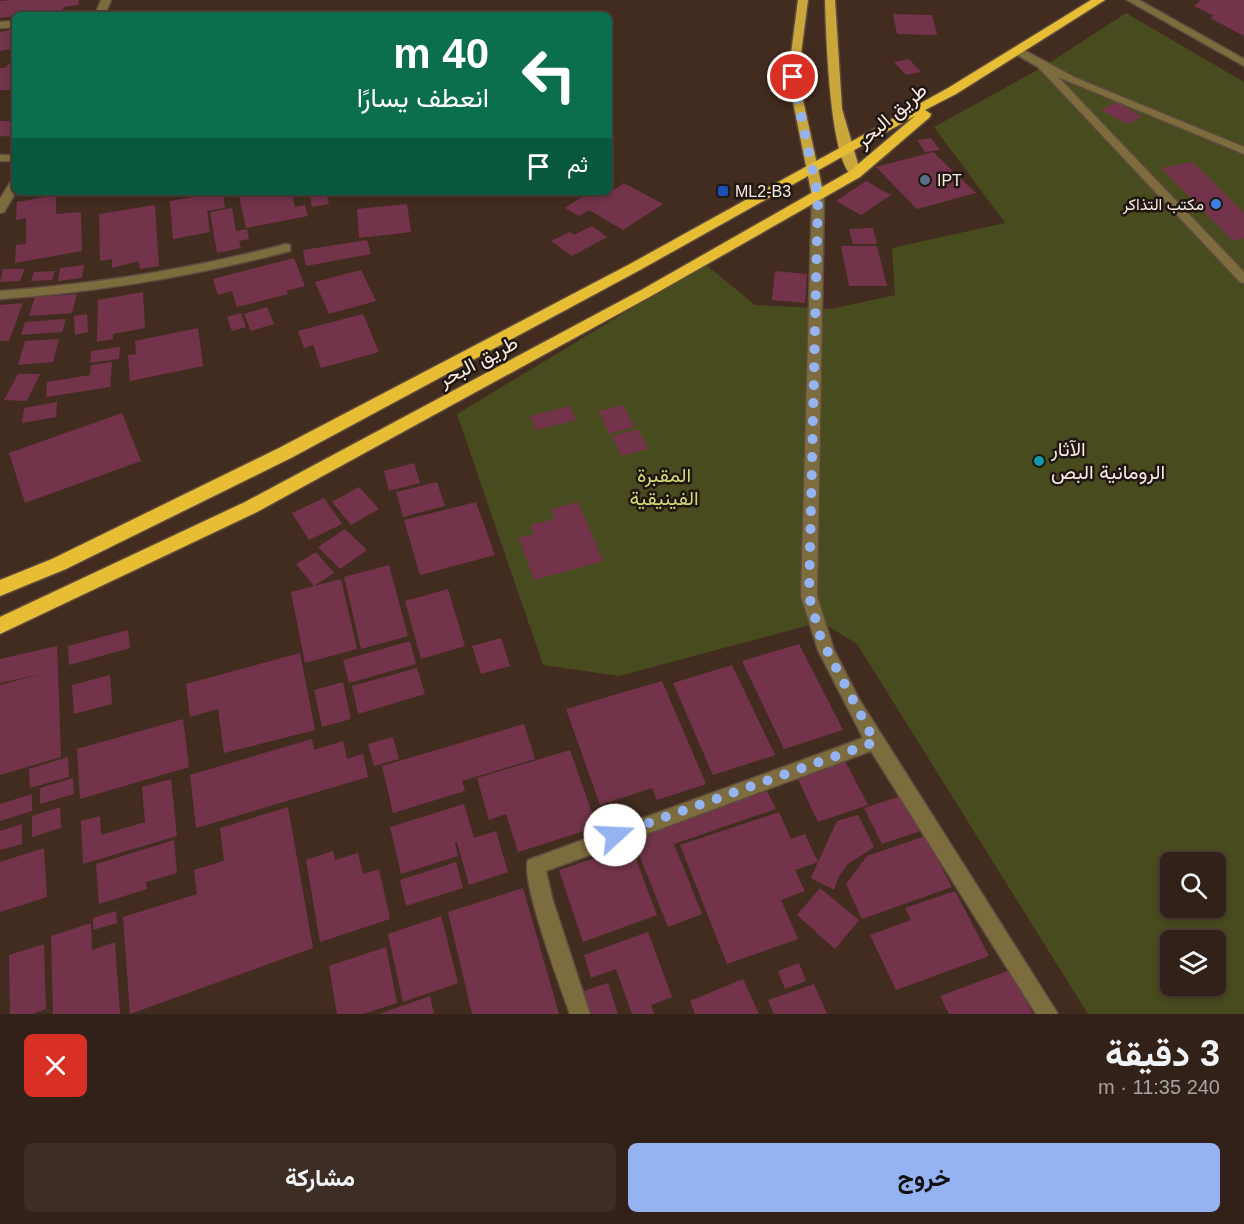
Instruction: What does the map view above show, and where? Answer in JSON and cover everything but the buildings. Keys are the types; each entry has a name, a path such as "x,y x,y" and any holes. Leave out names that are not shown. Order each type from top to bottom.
{"highway":[{"name":"طريق البحر","path":"0,588 59,564 285,453 635,267 845,148 952,92 1099,0"},
{"name":"طريق البحر","path":"0,626 251,507 497,375 818,196 855,174 952,92"}],"main road":[{"path":"803,0 793,77 818,196"},
{"path":"830,0 831,79 845,148 855,174"}],"street":[{"path":"1132,0 1244,63"},
{"path":"1018,51 1043,67 1194,126 1244,151"},
{"path":"1043,67 1244,279"},
{"path":"0,209 12,188"},
{"path":"818,196 809,596 821,639 875,742 1048,1014"},
{"path":"0,296 84,290 143,281 192,272 286,248"},
{"path":"580,1014 543,901 535,866 875,742"}],"green space":[{"name":"الآثار الرومانية البص","path":"1126,13 1244,82 1244,1014 1088,1014 857,644 821,622 619,676 543,665 457,414 705,264 755,305 831,309 895,295 892,248 1005,223 934,127 1043,67"}],"place":[{"name":"IPT","path":"925,180"},
{"name":"ML2-B3","path":"723,191"},
{"name":"مكتب التذاكر","path":"1216,204"},
{"name":"الآثار الرومانية البص","path":"1039,461"}],"route":[{"path":"615,835 875,742 821,639 809,596 818,196 793,77"}],"park label":[{"name":"المقبرة الفينيقية","path":"664,486"}]}
